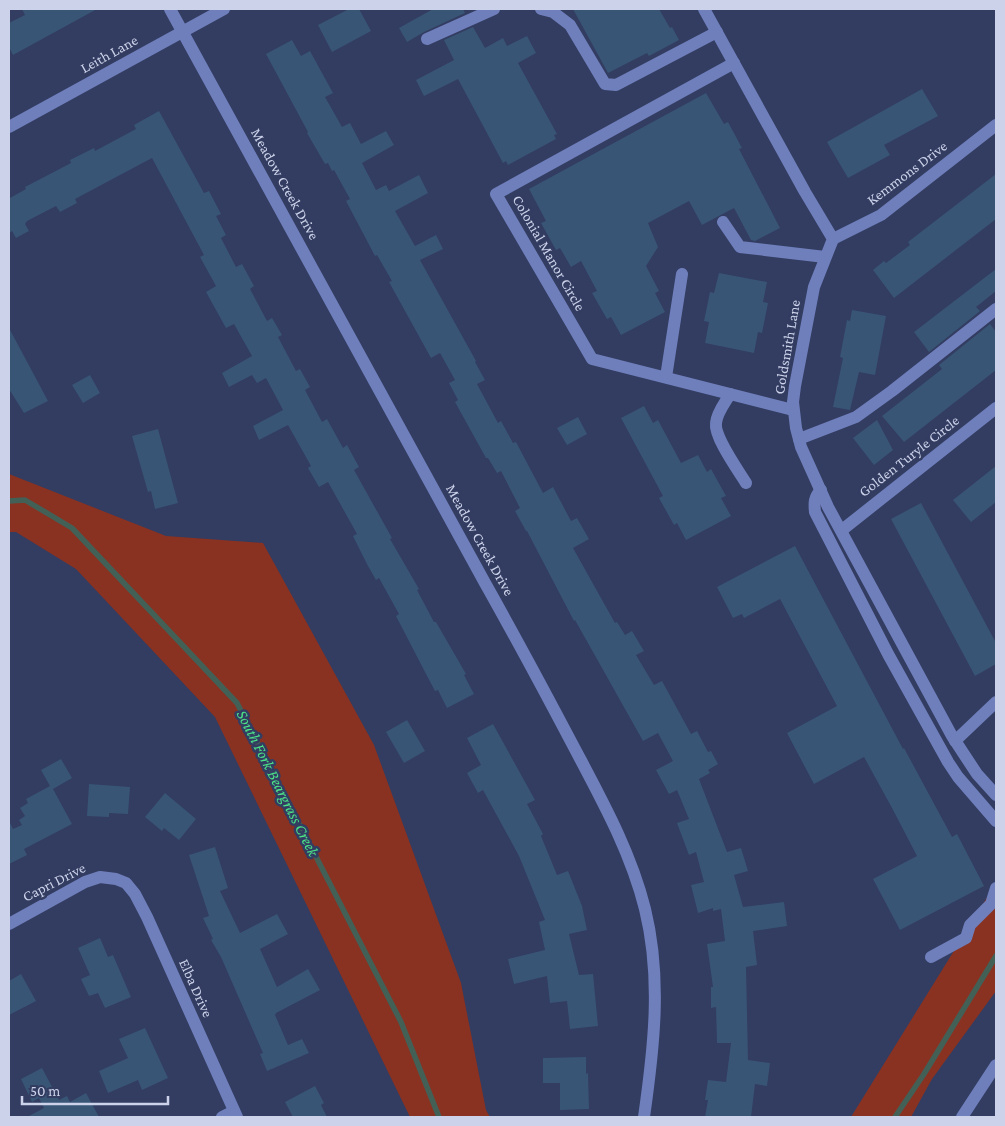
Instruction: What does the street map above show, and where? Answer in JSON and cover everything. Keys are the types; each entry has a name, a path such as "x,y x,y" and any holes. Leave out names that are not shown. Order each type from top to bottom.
{"street":[{"name":"Meadow Creek Drive","path":"170,9 546,694 628,854 645,910 655,967 656,1010 654,1045 644,1117"},
{"name":"Leith Lane","path":"9,127 224,9"},
{"path":"427,39 494,9"},
{"path":"541,9 553,12 570,25 605,84 611,86 717,32"},
{"path":"704,9 833,239"},
{"name":"Colonial Manor Circle","path":"734,63 496,194 592,359 793,410"},
{"name":"Kemmons Drive","path":"833,239 880,215 996,125"},
{"path":"723,222 740,247 825,257"},
{"name":"Goldsmith Lane","path":"833,239 814,287 795,386 793,410 799,439 821,490 955,741 977,774 996,796"},
{"path":"666,378 682,274"},
{"path":"799,439 856,417 996,309"},
{"path":"730,394 717,416 716,425 719,436 746,483"},
{"name":"Golden Turyle Circle","path":"842,530 996,408"},
{"path":"821,490 814,502 815,512 888,654 948,762 958,777 996,821"},
{"path":"955,741 996,702"},
{"name":"Capri Drive","path":"9,924 85,882 100,877 116,879"},
{"name":"Elba Drive","path":"116,879 126,883 135,894 236,1114"},
{"path":"931,957 966,938 970,924 991,904 996,888"},
{"path":"962,1117 996,1065"},
{"path":"222,1117 236,1114"}],"shaded area":[{"path":"9,474 166,536 263,543 374,745 461,983 486,1110 490,1117 410,1117 215,717 76,569 16,532 9,532"},
{"path":"996,883 996,991 932,1079 911,1117 851,1117"}],"building":[{"path":"22,9 97,9 13,55 9,47 9,23 25,15"},
{"path":"349,9 359,9 371,31 332,52 318,25"},
{"path":"433,9 463,9 465,13 407,42 399,28"},
{"path":"573,9 659,9 679,40 649,56 647,53 608,73"},
{"path":"473,27 485,48 503,38 507,46 527,36 536,53 518,63 557,134 554,135 556,139 508,165 506,161 503,163 458,79 424,96 416,80 454,60 444,40"},
{"path":"292,40 301,56 310,51 333,93 325,97 342,127 350,123 361,144 386,131 394,145 362,163 376,190 386,185 389,191 419,175 428,193 395,211 415,246 436,235 443,249 420,260 485,380 477,384 498,423 501,421 513,443 516,442 543,493 553,487 571,521 577,518 589,539 573,548 615,623 617,622 625,635 632,631 644,651 636,655 654,685 662,681 691,734 697,731 708,752 711,751 718,764 708,770 710,773 699,779 727,852 741,848 748,871 734,875 743,907 784,902 787,926 753,931 757,965 746,967 748,1060 770,1063 767,1086 755,1084 751,1117 705,1117 708,1100 705,1100 708,1080 726,1082 731,1043 717,1043 716,1007 711,1008 711,987 713,987 707,944 725,941 721,909 713,911 713,908 698,913 691,885 704,882 696,852 689,855 677,823 689,819 677,790 669,794 656,770 673,761 658,733 643,741 574,621 515,511 520,508 501,471 497,473 488,458 486,458 455,402 458,400 449,383 455,380 440,353 431,358 389,282 392,281 377,255 375,256 346,201 350,199 334,170 332,171 328,163 325,164 307,133 266,54"},
{"path":"922,89 938,116 884,145 890,155 848,178 827,142"},
{"path":"706,93 724,124 728,122 742,148 739,149 780,228 755,241 751,240 734,208 702,225 689,201 648,223 658,247 646,266 659,291 655,293 665,312 621,335 611,317 607,319 592,293 597,291 581,261 571,267 560,248 556,250 541,223 546,221 529,189"},
{"path":"159,111 204,193 209,191 221,214 216,216 226,235 221,238 236,267 242,264 254,286 250,289 267,321 272,318 282,335 278,337 296,371 300,369 310,387 305,390 322,422 327,419 343,448 347,445 359,467 354,470 419,589 417,590 434,622 436,622 466,674 464,675 474,694 447,708 438,690 435,691 426,674 396,616 399,614 379,578 376,580 368,566 353,536 357,534 328,482 319,487 308,468 311,466 288,425 259,440 253,426 283,410 266,378 257,383 252,375 229,387 222,373 252,356 234,324 226,328 206,292 216,286 200,257 204,255 152,158 75,199 77,203 60,212 56,206 27,221 25,224 29,231 16,238 12,231 9,233 9,195 10,198 26,189 25,187 71,163 70,160 94,148 95,151 136,129 134,125"},
{"path":"996,174 996,219 894,298 873,270 910,245 908,242"},
{"path":"996,269 996,291 976,307 980,311 929,352 914,332"},
{"path":"719,273 767,282 763,302 768,303 762,333 758,332 754,353 705,343 709,322 704,321 710,292 714,293"},
{"path":"852,310 886,316 875,375 859,372 850,410 833,407 843,358 840,357 847,320 850,321"},
{"path":"990,324 996,332 996,370 904,442 882,416 942,369 939,365"},
{"path":"9,328 48,401 24,413 9,389"},
{"path":"90,375 100,393 83,403 72,385"},
{"path":"644,406 653,423 658,420 681,463 698,455 707,472 711,469 726,496 721,498 731,516 686,540 677,523 674,525 659,498 663,496 621,418"},
{"path":"578,417 587,434 567,445 557,428"},
{"path":"877,420 893,450 874,465 853,438"},
{"path":"158,429 178,503 155,509 151,491 148,492 132,436"},
{"path":"996,466 996,502 971,522 953,500"},
{"path":"921,503 996,643 996,664 975,676 891,519"},
{"path":"795,546 903,749 952,837 957,834 984,886 900,930 873,879 917,856 892,808 864,757 814,784 787,733 837,706 780,599 744,618 742,614 733,618 717,587"},
{"path":"407,720 425,751 404,763 386,732"},
{"path":"493,724 535,800 527,804 543,834 541,836 557,875 568,871 582,906 587,930 569,934 579,975 593,974 598,1026 570,1029 567,1001 550,1003 547,976 514,984 508,959 545,950 539,922 545,920 519,856 483,790 478,793 467,773 481,765 467,738"},
{"path":"61,759 72,778 53,789 72,824 24,849 27,855 9,864 9,821 13,829 22,825 19,820 25,816 20,808 28,803 26,799 50,786 41,770"},
{"path":"89,784 130,787 128,814 109,813 109,817 87,816"},
{"path":"165,793 196,819 179,840 164,828 162,831 145,817"},
{"path":"215,847 228,888 220,891 240,933 277,914 288,934 260,949 277,987 308,969 320,990 275,1015 288,1045 302,1039 309,1053 267,1071 260,1054 263,1053 221,957 211,940 213,939 203,918 209,916 189,855"},
{"path":"100,938 108,957 113,955 131,997 105,1008 98,993 89,996 81,979 90,975 78,948"},
{"path":"21,974 36,1001 9,1015 9,981"},
{"path":"145,1028 168,1078 142,1090 138,1080 108,1093 99,1071 128,1058 119,1039"},
{"path":"586,1057 589,1109 560,1110 560,1083 543,1083 543,1058"},
{"path":"42,1068 59,1100 67,1096 70,1102 86,1093 99,1117 27,1117 44,1108 39,1098 32,1102 21,1079"},
{"path":"315,1086 324,1103 321,1105 327,1117 293,1117 285,1102"}],"waterway":[{"name":"South Fork Beargrass Creek","path":"9,501 25,500 72,528 237,703 401,1022 439,1117"},
{"name":"South Fork Beargrass Creek","path":"895,1117 924,1074 996,956"}]}
